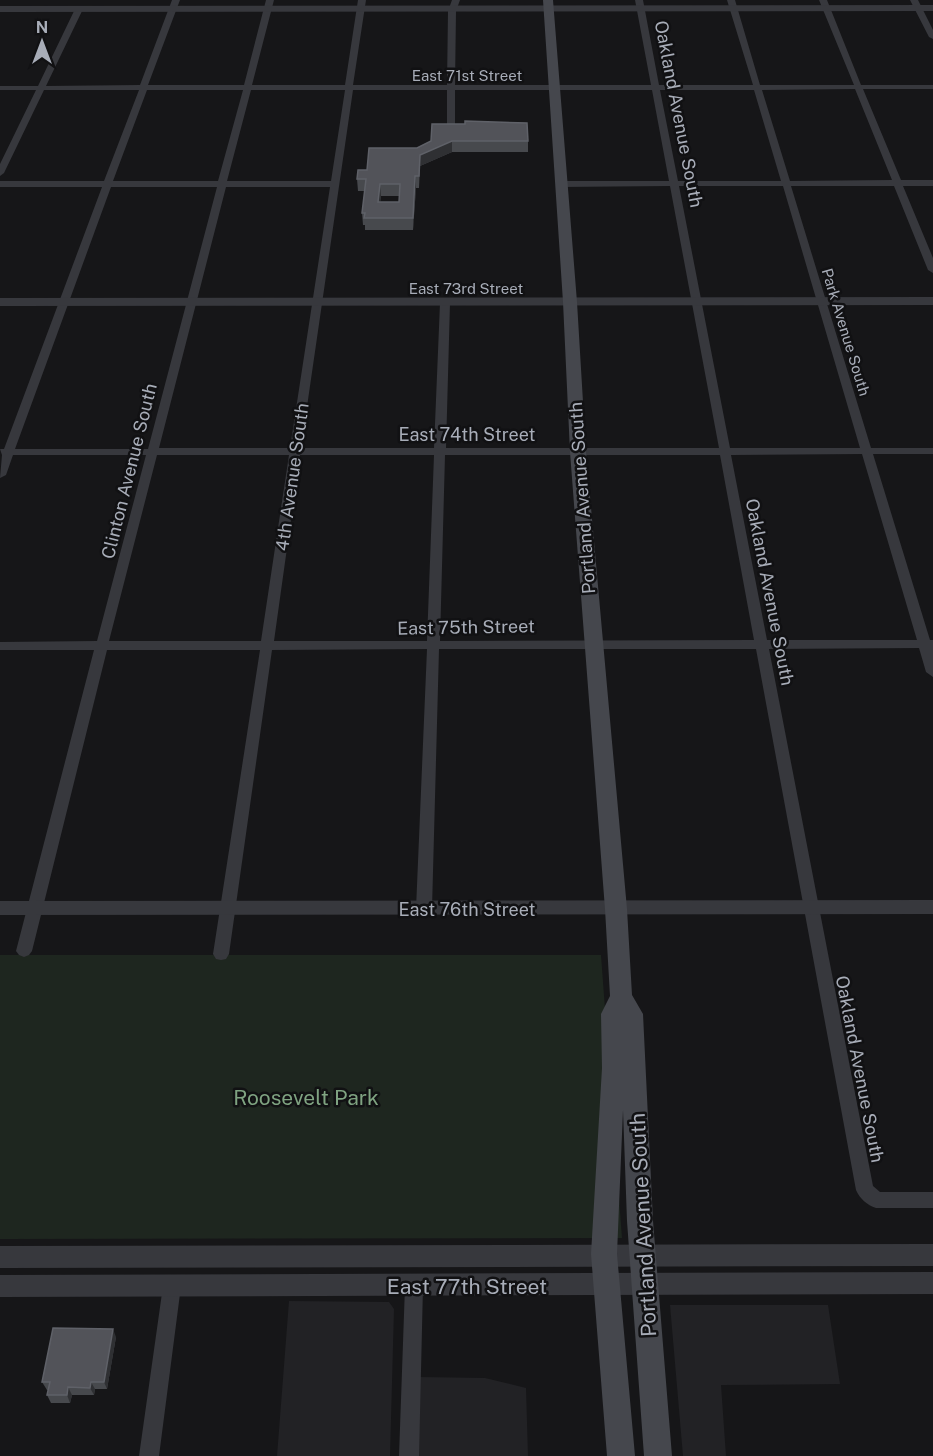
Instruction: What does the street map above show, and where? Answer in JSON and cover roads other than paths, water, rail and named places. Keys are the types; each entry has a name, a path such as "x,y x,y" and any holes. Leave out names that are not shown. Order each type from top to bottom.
{"main road":[{"name":"Portland Avenue South","path":"548,4 570,302 578,452 616,909 621,996 631,1014 643,1255 658,1456"},
{"name":"Portland Avenue South","path":"621,996 613,1014 614,1068 604,1254 621,1456"}],"street":[{"path":"0,9 79,9 175,4 916,4 933,8"},
{"path":"0,475 4,452 64,302 175,4"},
{"name":"Clinton Avenue South","path":"24,951 268,4"},
{"name":"4th Avenue South","path":"221,954 362,4"},
{"path":"451,124 455,4"},
{"name":"Oakland Avenue South","path":"639,4 865,1190 876,1200 933,1200"},
{"name":"Park Avenue South","path":"732,4 867,451 929,644 933,672"},
{"path":"825,4 933,270"},
{"path":"916,4 933,37"},
{"path":"0,173 79,9"},
{"name":"East 71st Street","path":"0,88 933,87"},
{"path":"0,184 336,183"},
{"path":"560,184 933,183"},
{"name":"East 73rd Street","path":"0,302 933,301"},
{"path":"424,909 445,303"},
{"name":"East 74th Street","path":"4,452 933,451"},
{"name":"East 75th Street","path":"0,646 929,644"},
{"name":"East 76th Street","path":"0,908 933,907"},
{"name":"East 77th Street","path":"0,1257 933,1255"},
{"name":"East 77th Street","path":"0,1286 933,1283"},
{"path":"149,1456 172,1286"},
{"path":"409,1456 414,1286"}],"park label":[{"name":"Roosevelt Park","path":"306,1097"}]}
